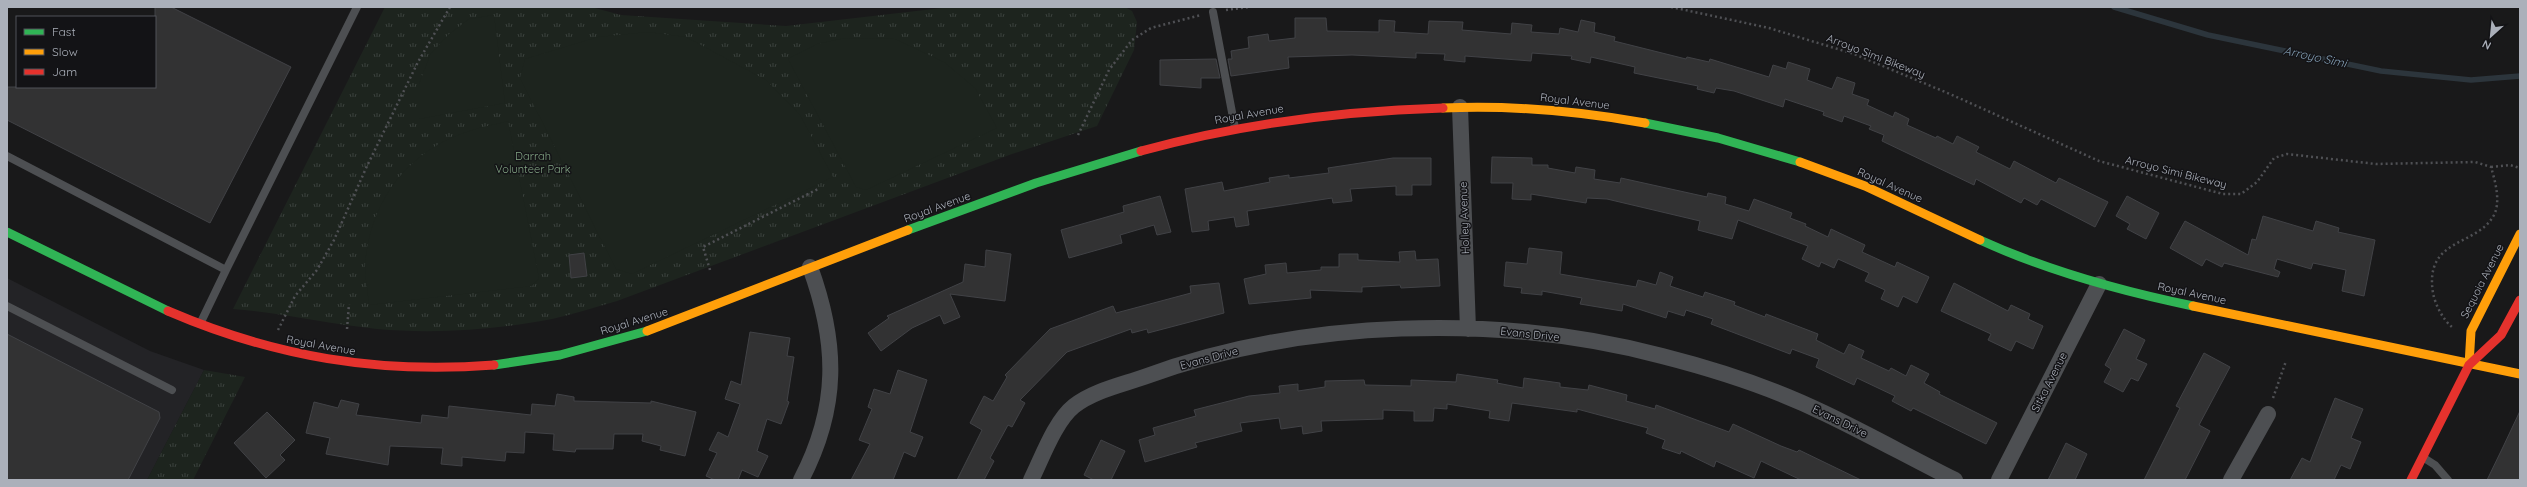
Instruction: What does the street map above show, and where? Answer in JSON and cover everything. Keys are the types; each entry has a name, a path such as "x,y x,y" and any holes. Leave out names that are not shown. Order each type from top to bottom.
{"main road":[{"name":"Royal Avenue","path":"7,232 158,308 199,326 270,348 353,363 418,369 468,368 523,362 564,355 670,323 810,268 1073,170 1162,144 1235,128 1312,116 1382,110 1460,107 1528,108 1602,116 1676,129 1745,146 1867,187 2008,252 2099,284 2469,365 2520,374"},
{"name":"Sequoia Avenue","path":"2469,365 2471,330 2520,234"},
{"name":"Sequoia Avenue","path":"2411,480 2469,365 2501,336 2520,300"}],"street":[{"name":"Holley Avenue","path":"1460,107 1468,329"},
{"path":"802,480 811,462 823,427 830,396 832,366 822,299 810,268"},
{"name":"Sitka Avenue","path":"1999,480 2099,284"},
{"name":"Evans Drive","path":"1031,480 1062,419 1073,406 1087,398 1160,371 1236,351 1312,336 1390,329 1468,329 1532,333 1599,342 1660,355 1720,372 1823,412 1955,480"},
{"path":"2231,480 2268,414"}],"lane":[{"path":"199,326 357,7"},
{"path":"1213,12 1235,128"},
{"path":"7,156 226,270"},
{"path":"7,306 172,390"},
{"path":"2422,457 2435,465 2448,480"}],"path":[{"path":"270,348 295,296 313,276 334,240 367,166 418,62 450,7"},
{"path":"1078,136 1109,70 1132,40 1151,28 1213,12 1250,7"},
{"name":"Arroyo Simi Bikeway","path":"1671,7 1769,28 1854,54 1950,94 2099,161 2223,194 2241,194 2257,182 2274,158 2287,154 2376,164 2476,162 2491,167 2510,166 2520,168"},
{"path":"2454,328 2446,322 2434,297 2431,281 2440,255 2454,242 2484,227 2494,215 2496,204 2496,185 2491,167"},
{"path":"710,270 703,247 818,189"},
{"path":"346,329 349,304"},
{"path":"2268,414 2286,361"}],"shaded area":[{"path":"7,278 150,351 204,370 147,480 7,480"}],"green space":[{"name":"Darrah Volunteer Park","path":"385,7 591,7 621,15 786,26 951,7 1125,7 1132,11 1137,22 1134,50 1097,126 1012,154 617,301 560,317 531,323 443,331 377,329 233,309"},
{"path":"494,15 505,103 419,119 419,84 430,55 448,35 469,19"},
{"path":"648,32 686,37 766,80 800,115 833,177 632,274 616,269 520,78 525,59 598,37"},
{"path":"845,38 895,39 944,62 975,88 997,128 866,190 856,187 788,59 817,44"},
{"path":"508,121 539,278 532,286 369,305 365,275 368,244 382,203 393,185 407,169 423,155 441,143 479,128"},
{"path":"204,370 245,377 193,480 147,480"}],"building":[{"path":"155,7 171,7 291,67 210,223 7,120 7,87 156,88"},
{"path":"1295,18 1326,18 1327,31 1379,32 1379,20 1395,21 1394,32 1428,34 1429,21 1463,22 1462,30 1511,34 1512,23 1532,25 1531,32 1559,34 1560,28 1578,32 1581,20 1595,23 1594,32 1615,37 1614,41 1686,59 1687,57 1709,62 1710,59 1769,77 1773,65 1786,69 1788,62 1810,69 1807,80 1832,89 1837,77 1855,83 1852,94 1869,100 1867,105 1893,117 1895,112 1909,119 1907,125 1936,138 1937,136 1953,144 1957,136 1979,147 1976,152 2010,169 2014,161 2056,183 2059,178 2108,202 2095,227 2041,199 2037,205 2024,198 2021,203 1976,179 1974,185 1882,141 1884,135 1869,129 1871,126 1844,116 1842,122 1823,115 1824,112 1785,99 1783,107 1734,91 1716,88 1714,93 1697,89 1698,86 1634,73 1635,67 1591,57 1590,63 1571,59 1572,56 1532,53 1531,61 1465,56 1465,62 1444,60 1445,54 1416,53 1416,58 1352,55 1288,57 1289,68 1231,76 1228,59 1232,59 1231,51 1249,48 1248,37 1268,34 1269,41 1295,38"},
{"path":"1216,59 1220,78 1201,78 1201,88 1160,85 1160,60"},
{"path":"1492,157 1532,158 1532,165 1548,165 1548,168 1575,173 1576,167 1595,170 1594,179 1620,183 1621,178 1707,197 1708,193 1726,197 1725,204 1749,211 1754,199 1792,213 1790,218 1806,224 1805,226 1828,237 1831,229 1865,245 1862,252 1895,267 1897,262 1929,277 1917,303 1903,296 1898,307 1881,299 1885,290 1865,281 1869,273 1838,259 1834,268 1821,262 1819,267 1802,259 1808,246 1738,220 1732,239 1698,230 1700,221 1607,199 1587,198 1586,203 1531,194 1531,200 1512,199 1513,183 1491,183"},
{"path":"1393,158 1431,158 1431,185 1412,185 1412,195 1396,195 1396,186 1350,189 1352,201 1333,203 1332,198 1247,211 1249,225 1236,227 1234,217 1208,221 1209,230 1192,232 1185,189 1222,182 1224,191 1270,182 1269,178 1289,175 1289,178 1329,173 1328,168"},
{"path":"1160,196 1171,232 1157,235 1154,225 1120,235 1122,243 1069,258 1061,230 1124,212 1123,206"},
{"path":"2127,196 2159,213 2146,239 2127,229 2130,224 2116,216"},
{"path":"2263,216 2313,231 2316,221 2339,228 2338,232 2375,240 2364,296 2342,291 2346,270 2313,263 2311,269 2277,259 2274,269 2280,272 2278,277 2224,263 2222,267 2206,259 2202,266 2170,248 2185,221 2248,255 2252,239 2256,240"},
{"path":"1529,248 1562,252 1560,274 1636,287 1638,280 1656,285 1660,272 1673,277 1670,286 1703,297 1705,292 1735,302 1734,305 1765,317 1766,314 1818,334 1816,340 1844,354 1849,344 1864,351 1861,358 1889,371 1891,368 1906,376 1911,365 1929,374 1924,383 1940,392 1939,394 1997,423 1986,444 1913,408 1911,411 1892,401 1895,396 1857,378 1854,385 1816,367 1819,359 1792,349 1790,354 1711,324 1713,319 1686,310 1684,316 1668,311 1666,318 1623,304 1622,311 1580,304 1582,298 1542,291 1542,295 1521,293 1522,288 1504,286 1506,262 1527,264"},
{"path":"986,250 1011,254 1005,301 950,294 960,317 944,324 940,315 912,328 881,351 868,333 889,318 887,316 963,282 965,264 985,267"},
{"path":"1415,251 1416,260 1438,259 1440,286 1401,288 1400,285 1362,287 1362,292 1310,290 1311,298 1249,304 1244,279 1266,274 1265,265 1286,263 1287,273 1321,270 1321,267 1339,267 1339,254 1358,254 1358,260 1400,262 1399,252"},
{"path":"584,253 587,276 571,278 569,255"},
{"path":"1219,283 1224,313 1148,333 1147,329 1132,333 1131,329 1067,352 1020,400 1025,403 1012,427 1008,425 990,458 994,461 984,480 957,480 982,430 970,423 984,396 993,401 1007,377 1005,375 1050,329 1113,306 1116,313 1191,293 1190,286"},
{"path":"1954,283 2008,311 2011,305 2030,314 2028,319 2043,326 2033,349 2016,341 2011,351 1988,340 1991,334 1941,311"},
{"path":"2124,329 2145,340 2136,359 2147,364 2138,381 2131,378 2123,392 2104,382 2111,369 2105,365"},
{"path":"750,332 790,338 787,356 794,357 787,401 789,402 781,424 767,419 757,451 768,456 758,477 742,470 738,480 715,480 706,476 717,453 709,450 718,432 728,437 740,404 725,399 731,381 741,385"},
{"path":"7,334 159,412 160,418 128,480 7,480"},
{"path":"2204,353 2230,367 2199,425 2210,431 2185,480 2144,480 2180,408 2176,406"},
{"path":"898,370 927,380 910,432 923,437 915,457 904,452 893,480 851,480 870,444 859,440 872,409 868,407 874,389 890,394"},
{"path":"1457,374 1498,380 1497,383 1523,388 1524,378 1560,383 1560,387 1588,390 1589,385 1627,395 1626,401 1655,409 1656,405 1729,432 1733,424 1781,446 1797,452 1799,450 1861,480 1801,480 1761,461 1754,478 1716,461 1714,467 1681,451 1680,454 1662,448 1665,440 1646,433 1648,428 1577,409 1577,412 1512,403 1509,421 1489,418 1490,411 1447,404 1447,409 1434,408 1433,421 1414,421 1414,411 1383,410 1383,419 1321,421 1322,431 1303,434 1302,426 1281,429 1279,418 1240,423 1242,431 1195,443 1197,447 1145,462 1139,440 1155,435 1153,428 1196,416 1194,410 1249,396 1280,393 1279,386 1298,384 1298,391 1325,387 1325,381 1364,380 1365,385 1411,386 1411,380 1456,382"},
{"path":"557,394 574,397 574,401 651,403 651,401 696,412 685,456 660,450 661,446 642,441 643,434 614,434 613,449 576,449 575,452 553,450 554,434 525,432 524,453 506,452 505,461 462,457 462,466 441,464 443,448 390,446 388,465 326,454 330,438 306,433 314,402 338,408 341,400 359,404 356,415 421,423 422,415 448,418 449,406 531,415 532,404 555,406"},
{"path":"2335,398 2363,409 2351,438 2361,442 2350,469 2341,465 2334,480 2290,480 2302,458 2310,462"},
{"path":"2520,411 2520,480 2487,480 2503,447"},
{"path":"267,412 295,440 280,455 285,460 266,478 234,443"},
{"path":"1101,440 1125,451 1111,480 1094,480 1084,475"},
{"path":"2066,443 2087,454 2075,480 2048,480"}],"waterway":[{"name":"Arroyo Simi","path":"2114,7 2208,35 2381,71 2471,80 2520,76"}],"traffic: fast":[{"path":"1645,123 1718,138 1800,162"},
{"path":"908,230 1036,183 1141,151"},
{"path":"7,232 168,311"},
{"path":"1980,240 2058,271 2111,287 2193,306"},
{"path":"494,365 560,355 647,331"}],"traffic: slow":[{"path":"1443,108 1519,108 1595,115 1645,123"},
{"path":"1800,162 1865,186 1980,240"},
{"path":"647,331 908,230"},
{"path":"2469,365 2471,331 2520,234"},
{"path":"2193,306 2520,374"}],"traffic: jam":[{"path":"1141,151 1215,133 1290,120 1367,112 1443,108"},
{"path":"2411,480 2469,365 2501,335 2520,300"},
{"path":"168,311 208,327 248,340 288,351 328,359 409,367 494,365"}]}
